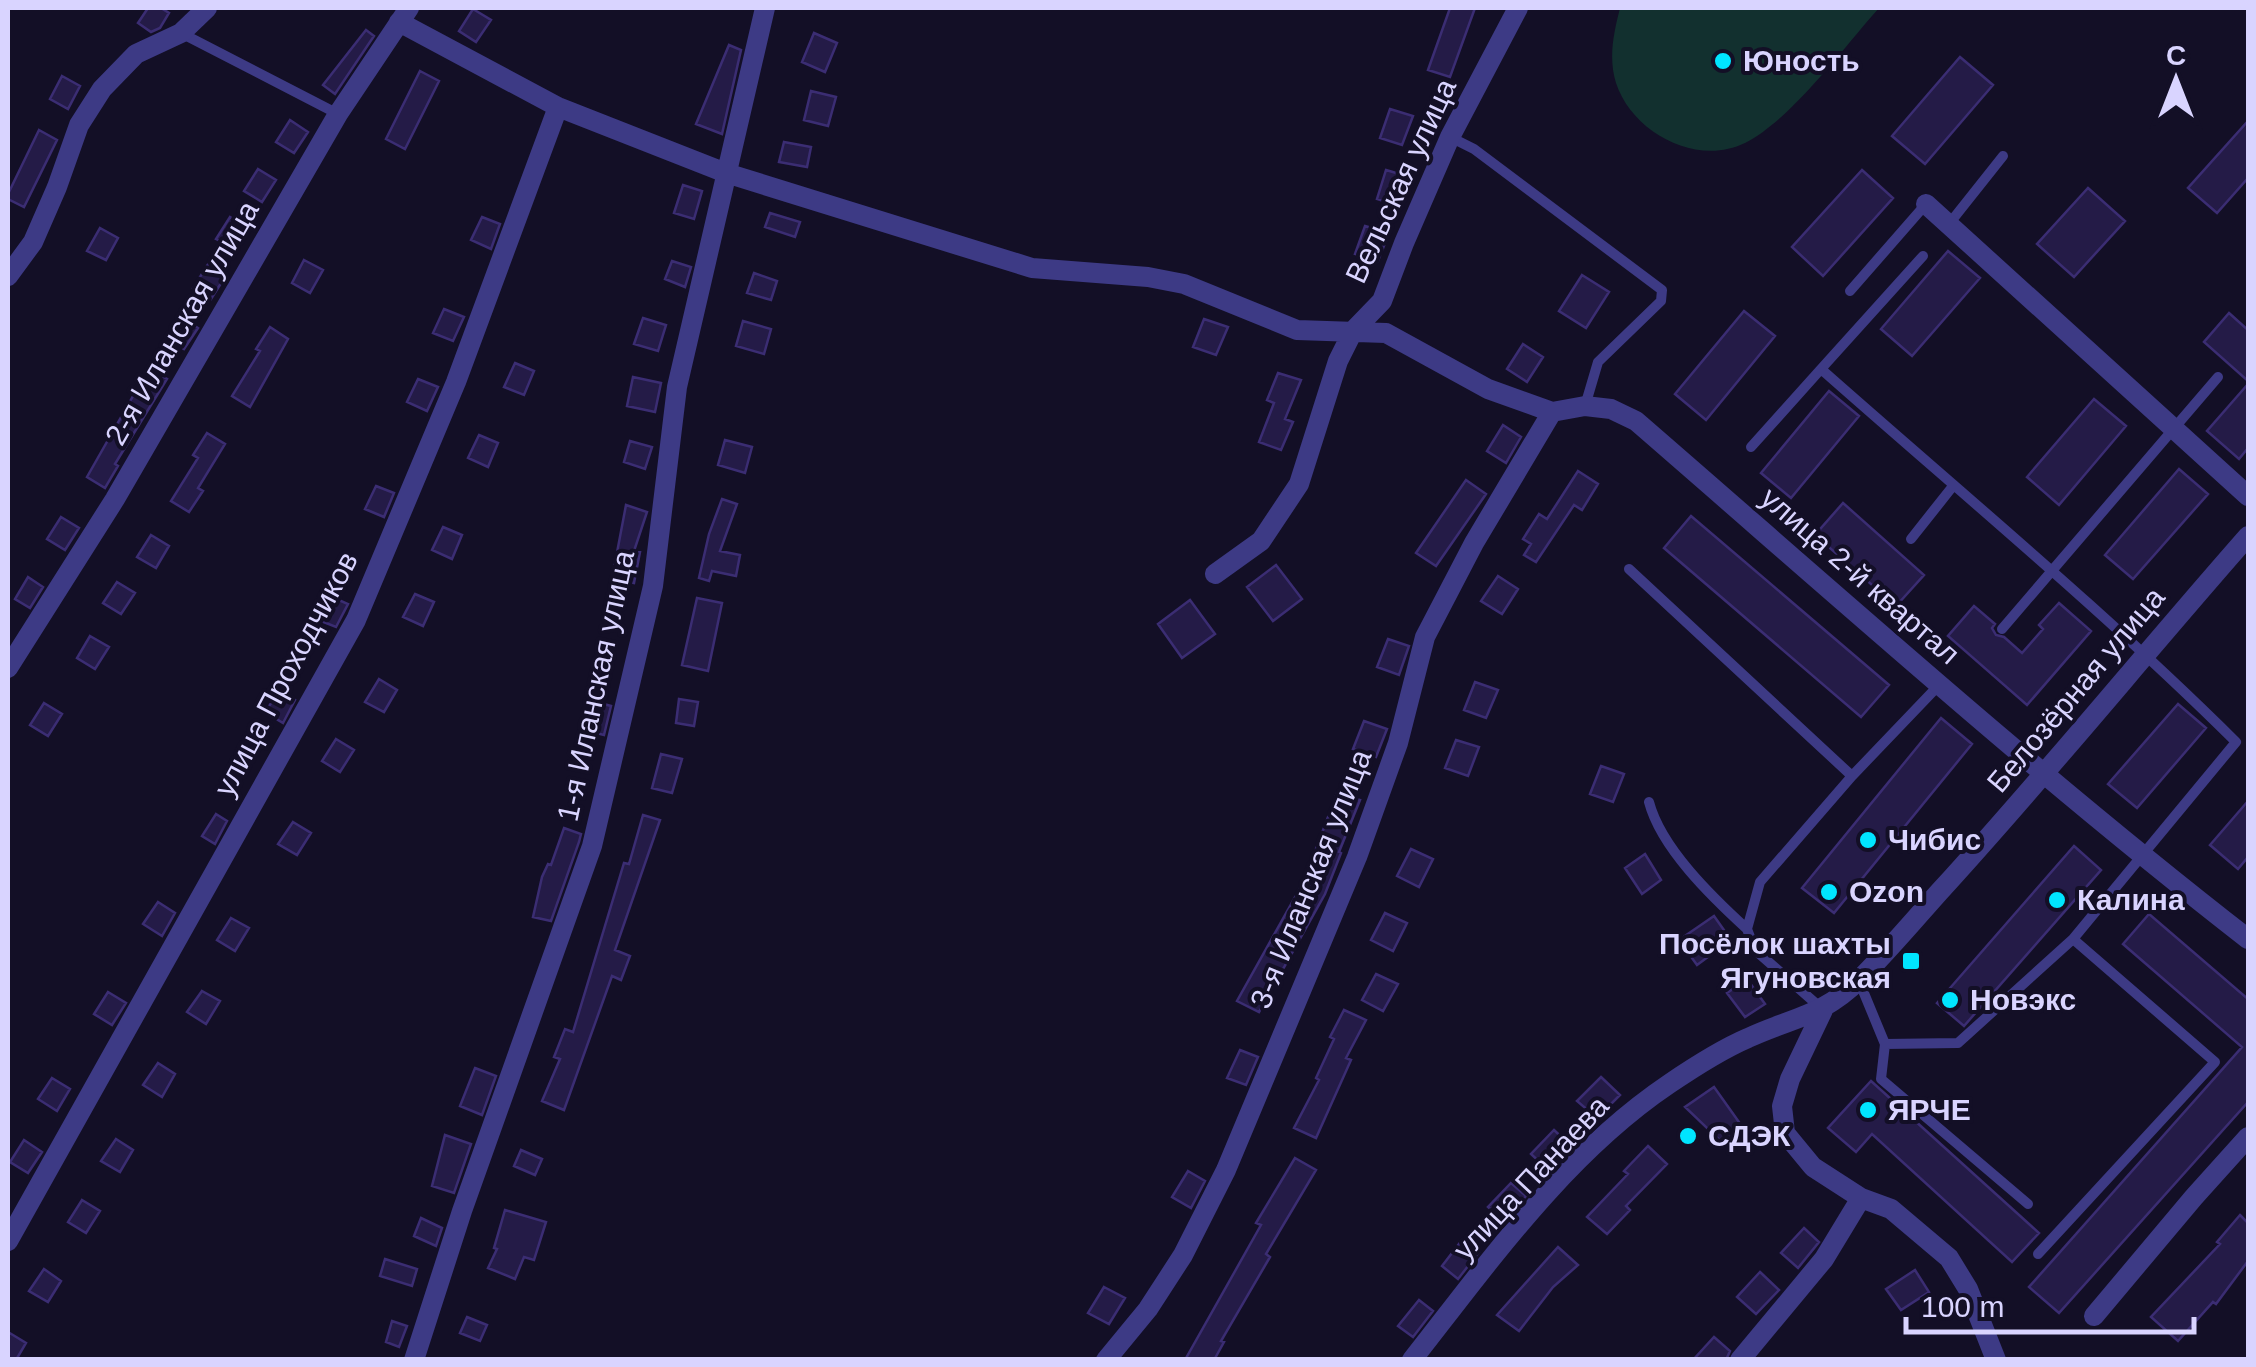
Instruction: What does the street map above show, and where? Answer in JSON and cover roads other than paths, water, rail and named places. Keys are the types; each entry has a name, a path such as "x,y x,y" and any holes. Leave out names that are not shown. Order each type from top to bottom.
{"street":[{"path":"8,276 32,242 58,187 79,125 102,88 136,54 180,33 207,8"},
{"name":"1-я Иланская улица","path":"414,1360 462,1212 592,846 653,586 677,386 765,8"},
{"name":"Вельская улица","path":"1215,574 1260,540 1299,484 1338,361 1354,330 1382,300 1450,137 1518,8"},
{"path":"404,15 558,107 726,173 1032,268 1148,277 1184,284 1296,330 1386,332 1488,389 1552,412 1585,406"},
{"name":"2-я Иланская улица","path":"8,668 114,499 338,114 404,15"},
{"name":"улица Проходчиков","path":"8,1241 356,620 456,382 558,107"},
{"path":"1926,204 2248,496"},
{"name":"улица 2-й квартал","path":"1585,406 1611,409 1636,420 2140,856 2248,940"},
{"name":"3-я Иланская улица","path":"1106,1360 1148,1309 1174,1269 1226,1170 1357,857 1398,744 1426,636 1474,543 1552,412"},
{"name":"Белозёрная улица","path":"1823,1010 1858,981 2046,776 2145,652 2248,536"},
{"path":"1823,1010 1790,1078 1782,1122 1785,1133 1813,1167 1861,1198 1891,1209 1949,1258 1960,1272 1996,1360"},
{"name":"улица Панаева","path":"1412,1360 1510,1237 1605,1134 1666,1086 1719,1053 1823,1010"},
{"path":"2094,1316 2248,1137"},
{"path":"1740,1360 1832,1247 1861,1198"}],"lane":[{"path":"180,33 338,114"},
{"path":"1450,137 1474,149 1662,290 1661,301 1598,362 1585,406"},
{"path":"1948,224 2003,156"},
{"path":"1850,291 1926,204"},
{"path":"1751,447 1923,256"},
{"path":"1821,369 2145,652 2236,742 2074,940 1958,1043 1885,1044"},
{"path":"2002,629 2218,377"},
{"path":"1911,539 1953,486"},
{"path":"1629,569 1852,776"},
{"path":"1747,929 1760,882 1852,776 1940,684"},
{"path":"1649,802 1665,838 1721,906 1747,929 1755,950 1823,1010"},
{"path":"2038,1254 2215,1062 2074,940"},
{"path":"1858,981 1885,1044 1881,1078 2028,1204"}],"place":[{"name":"Юность","path":"1723,61"},
{"name":"Чибис","path":"1868,840"},
{"name":"Ozon","path":"1829,892"},
{"name":"Калина","path":"2057,900"},
{"name":"Посёлок шахты Ягуновская","path":"1911,961"},
{"name":"Новэкс","path":"1950,1000"},
{"name":"ЯРЧЕ","path":"1868,1110"},
{"name":"СДЭК","path":"1688,1136"}]}
